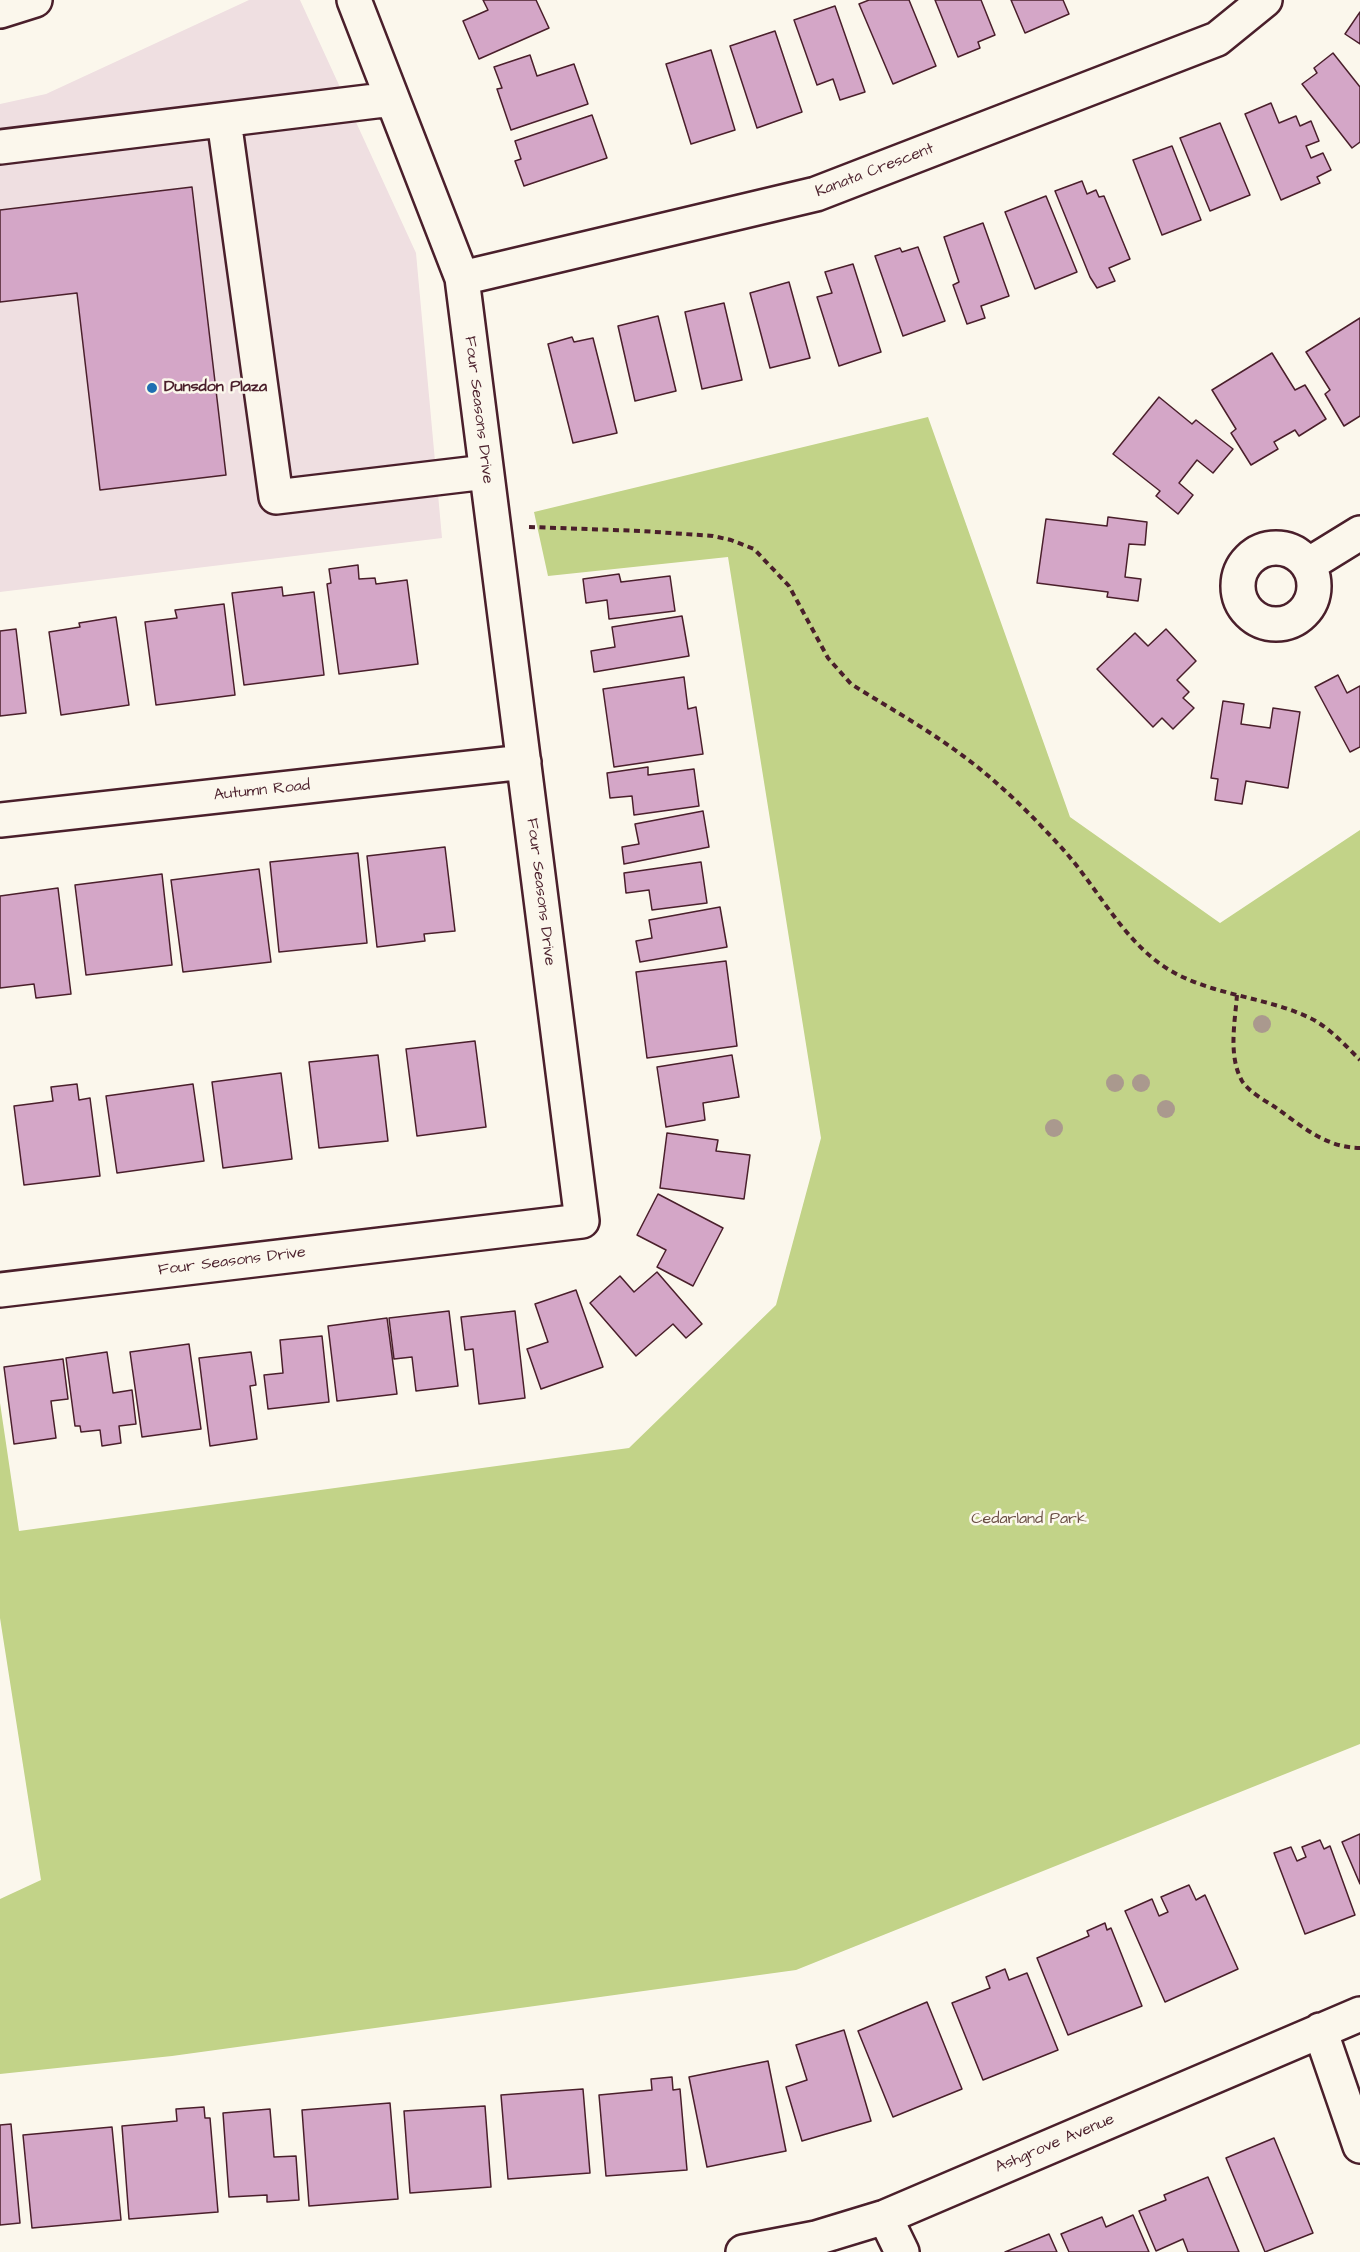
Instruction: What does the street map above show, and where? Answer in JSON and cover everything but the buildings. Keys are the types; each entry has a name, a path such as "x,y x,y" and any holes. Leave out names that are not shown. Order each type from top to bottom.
{"street":[{"path":"0,11 35,0"},
{"name":"Four Seasons Drive","path":"0,1290 582,1221 462,278 354,0"},
{"name":"Kanata Crescent","path":"462,278 816,194 1217,39 1265,0"},
{"path":"0,147 392,99"},
{"path":"224,120 276,496 486,472"},
{"path":"1308,565 1360,533"},
{"name":"Autumn Road","path":"0,820 524,762"},
{"name":"Ashgrove Avenue","path":"743,2252 816,2238 885,2217 1360,2014"},
{"path":"1320,2030 1360,2146"},
{"path":"885,2217 902,2252"}],"path":[{"path":"493,529 550,526 713,536 754,549 789,586 828,658 851,684 955,749 1012,797 1060,846 1134,939 1157,962 1198,984 1285,1007 1310,1018 1339,1039 1360,1060"},
{"path":"1237,995 1234,1044 1236,1065 1243,1083 1303,1128 1338,1146 1360,1148"}],"shaded area":[{"path":"249,0 300,0 416,253 442,538 0,592 0,104 46,94"}],"green space":[{"name":"Cedarland Park","path":"928,417 1070,817 1220,923 1360,830 1360,1744 796,1970 172,2056 0,2074 0,1899 41,1880 0,1618 0,1403 19,1531 629,1448 776,1305 821,1138 728,557 548,576 534,512"}],"place":[{"name":"Dunsdon Plaza","path":"152,388"}]}
